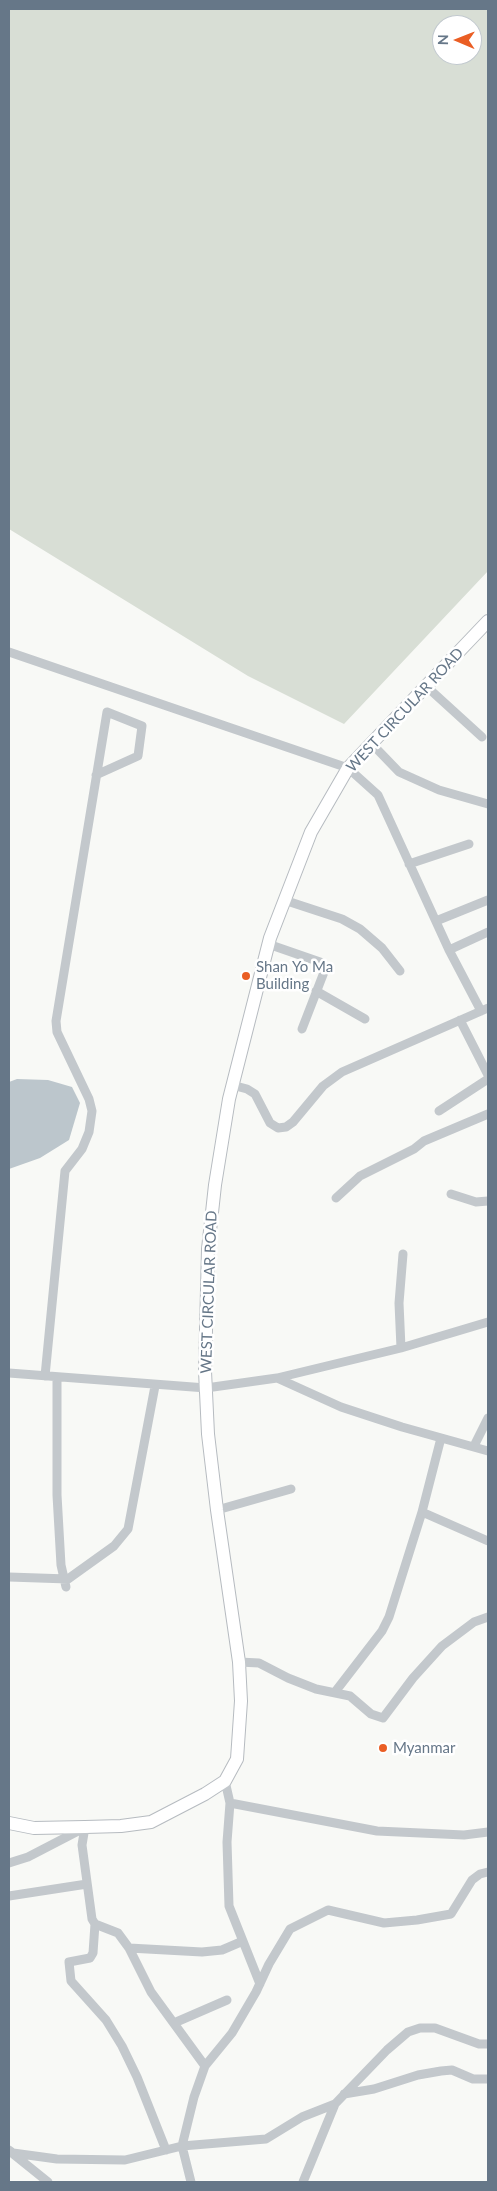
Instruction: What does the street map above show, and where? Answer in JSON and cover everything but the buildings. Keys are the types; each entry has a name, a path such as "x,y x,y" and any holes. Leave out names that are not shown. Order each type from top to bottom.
{"street":[{"name":"WEST CIRCULAR ROAD","path":"9,1823 34,1828 121,1826 151,1822 198,1798 225,1781 237,1759 241,1701 238,1662 217,1510 206,1388 204,1330 208,1249 215,1185 232,1085 268,944 311,832 348,768 488,621"},
{"path":"9,652 348,768 378,796 449,950 485,1010 342,1072 323,1086 286,1128 278,1128 270,1123 255,1094 232,1085"},
{"path":"426,686 482,737"},
{"path":"45,1376 65,1171 82,1149 89,1132 92,1111 89,1099 57,1032 56,1021 96,775 107,712 142,726 138,756 96,775"},
{"path":"372,744 399,772 439,790 488,804"},
{"path":"409,864 469,844"},
{"path":"284,900 342,919 360,929 382,948 400,970"},
{"path":"436,921 488,900"},
{"path":"449,950 488,932"},
{"path":"268,944 320,962 326,967 302,1029"},
{"path":"316,991 366,1019"},
{"path":"460,1020 488,1075"},
{"path":"439,1111 488,1079"},
{"path":"336,1198 360,1176 414,1149 424,1141 488,1114"},
{"path":"451,1194 476,1202 488,1201"},
{"path":"401,1348 400,1302 403,1254"},
{"path":"9,1373 155,1386 206,1388 277,1378 401,1348 488,1322"},
{"path":"57,1377 57,1495 61,1565 65,1583"},
{"path":"277,1378 340,1407 488,1451"},
{"path":"65,1583 114,1546 128,1529 155,1386"},
{"path":"474,1446 488,1418"},
{"path":"335,1692 382,1631 389,1617 422,1512 441,1438"},
{"path":"217,1510 291,1489"},
{"path":"422,1512 488,1541"},
{"path":"9,1577 65,1583"},
{"path":"238,1662 259,1663 288,1678 316,1689 350,1696 371,1714 383,1718 412,1678 442,1646 474,1622 488,1617"},
{"path":"225,1781 230,1804 227,1842 229,1906 260,1984"},
{"path":"230,1804 377,1831 464,1835 488,1832"},
{"path":"9,1863 28,1857 85,1827"},
{"path":"85,1827 82,1845 86,1884 92,1919 95,1924 93,1953 90,1958 69,1962 71,1981 106,2020 122,2046 138,2077 166,2150"},
{"path":"191,2182 182,2146 194,2097 205,2066 232,2033 290,1929 328,1910 384,1923 451,1914 472,1880 480,1874 488,1872"},
{"path":"9,1896 86,1884"},
{"path":"95,1924 118,1934 129,1948 151,1992 205,2066"},
{"path":"129,1948 202,1952 222,1950 243,1940"},
{"path":"174,2023 227,2000"},
{"path":"303,2182 335,2104 343,2094 408,2032 420,2028 435,2028 479,2044 488,2044"},
{"path":"343,2094 374,2089 418,2075 452,2070 473,2079 488,2078"},
{"path":"10,2153 57,2159 125,2160 182,2146 266,2138 302,2117 335,2104"},
{"path":"10,2153 48,2182"}],"shaded area":[{"path":"9,9 488,9 488,571 344,724 248,676 9,529"},
{"path":"17,1079 48,1080 72,1087 80,1103 69,1140 40,1158 9,1169 9,1082"}],"place":[{"name":"Shan Yo Ma Building","path":"246,976"},
{"name":"Myanmar","path":"383,1748"}]}
